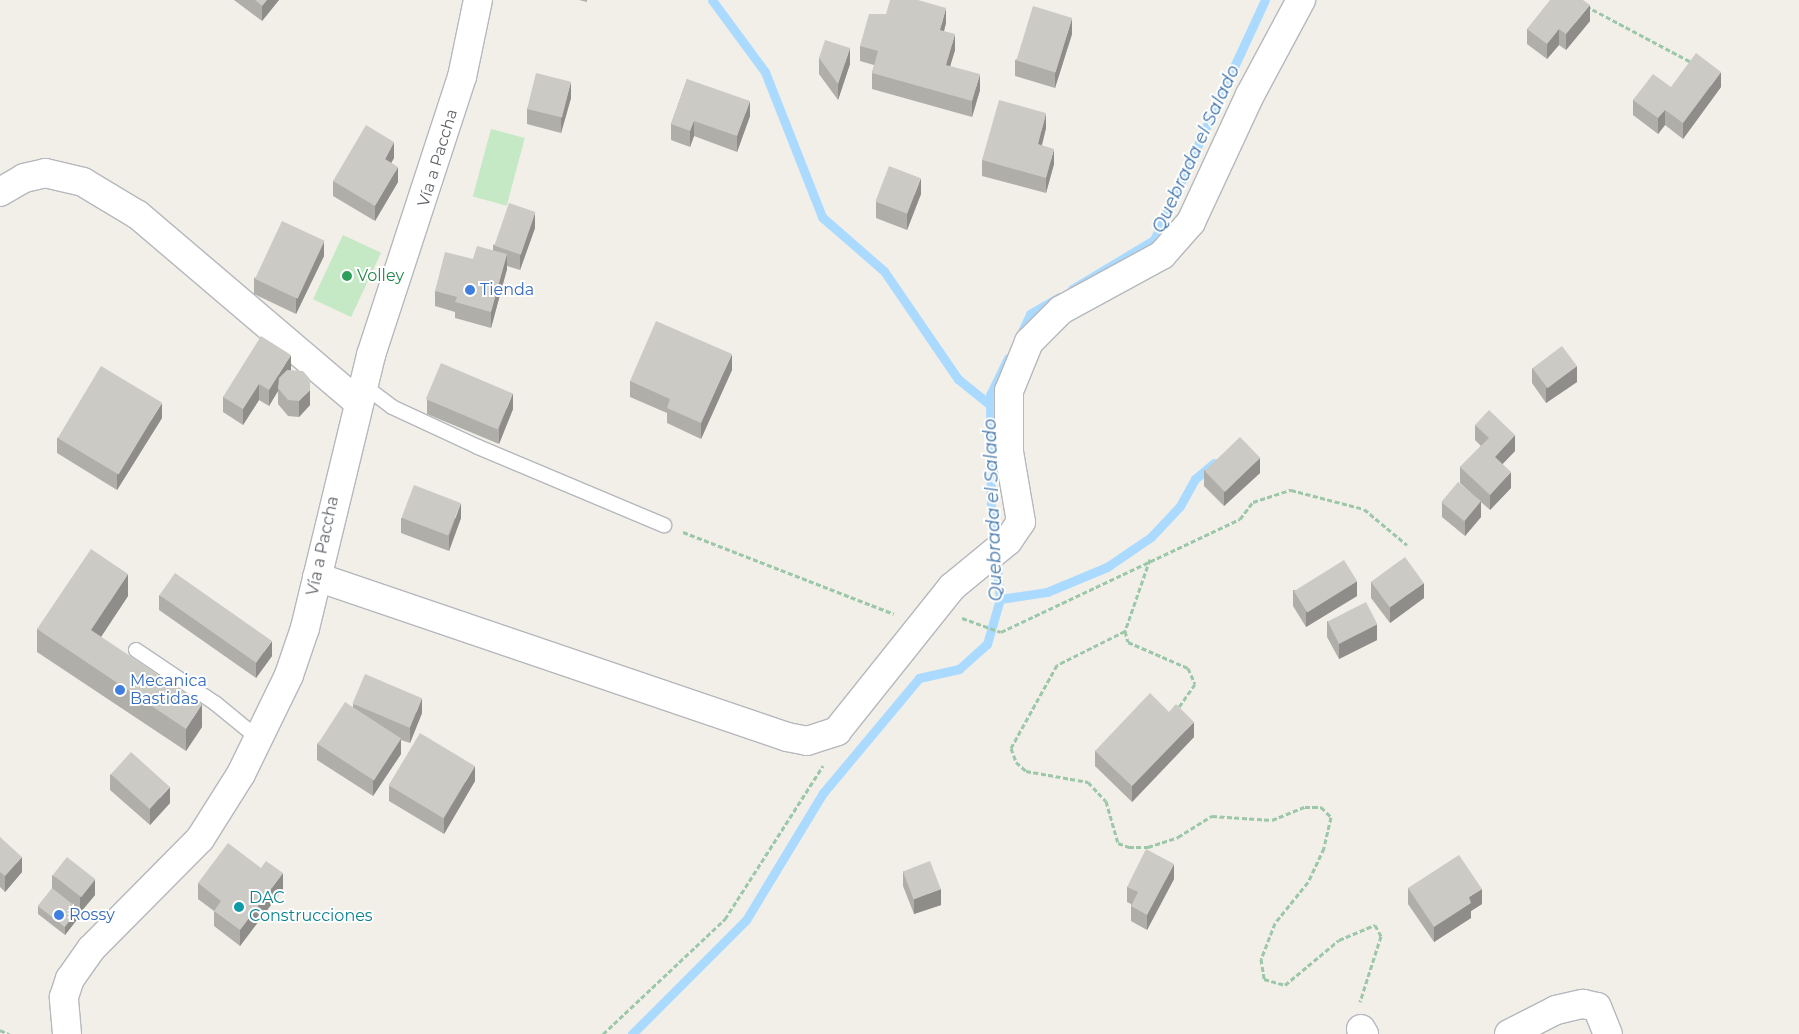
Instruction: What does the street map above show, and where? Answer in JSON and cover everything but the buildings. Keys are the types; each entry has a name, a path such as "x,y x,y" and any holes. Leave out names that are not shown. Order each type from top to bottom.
{"street":[{"name":"Vía a Paccha","path":"67,1034 64,997 70,979 91,948 200,839 259,739 289,675 317,577 360,393 462,77 478,0"},
{"path":"317,577 787,737 807,741 837,731 928,620 952,587 1008,541 1021,522 1009,452 1009,391 1029,342 1060,310 1162,255 1191,222 1250,95 1301,0"},
{"path":"0,192 24,178 45,173 83,182 138,215 360,393"},
{"path":"1509,1034 1556,1010 1583,1004 1597,1007 1608,1034"}],"lane":[{"path":"360,393 469,443 664,525"},
{"path":"136,650 215,703 259,739"}],"path":[{"path":"1578,1 1697,65"},
{"path":"973,622 1001,632 1150,558 1240,518 1253,502 1291,490 1364,509 1407,545"},
{"path":"664,525 878,609 928,620"},
{"path":"1150,558 1125,631 1128,642 1188,668 1195,684 1172,717"},
{"path":"1125,631 1057,665 1011,748 1016,762 1026,771 1088,782 1106,801 1118,843 1129,847 1148,847 1178,837 1212,816 1272,820 1305,807 1321,807 1330,817 1324,848 1308,882 1275,923 1261,959 1264,979 1285,985 1339,940 1375,925 1382,936 1359,999 1363,1031"},
{"path":"603,1034 725,919 835,749 837,731"},
{"path":"0,1030 10,1034"}],"green space":[{"path":"491,129 525,138 507,206 473,197"},
{"name":"Volley","path":"343,235 381,253 351,317 313,299"}],"waterway":[{"path":"712,0 765,72 822,217 884,271 958,379 990,405"},
{"name":"Quebrada el Salado","path":"1072,289 1154,240 1265,0"},
{"name":"Quebrada el Salado","path":"1019,338 1030,314 1059,297"},
{"name":"Quebrada el Salado","path":"632,1034 746,920 823,793 919,678 959,669 987,644 1000,599 991,511 990,395 1008,358"},
{"path":"1000,599 1047,592 1107,567 1151,537 1180,506 1195,479 1214,463"}],"place":[{"name":"Volley","path":"347,276"},
{"name":"Tienda","path":"470,290"},
{"name":"Mecanica Bastidas","path":"120,690"},
{"name":"DAC Construcciones","path":"239,907"},
{"name":"Rossy","path":"59,915"}]}
